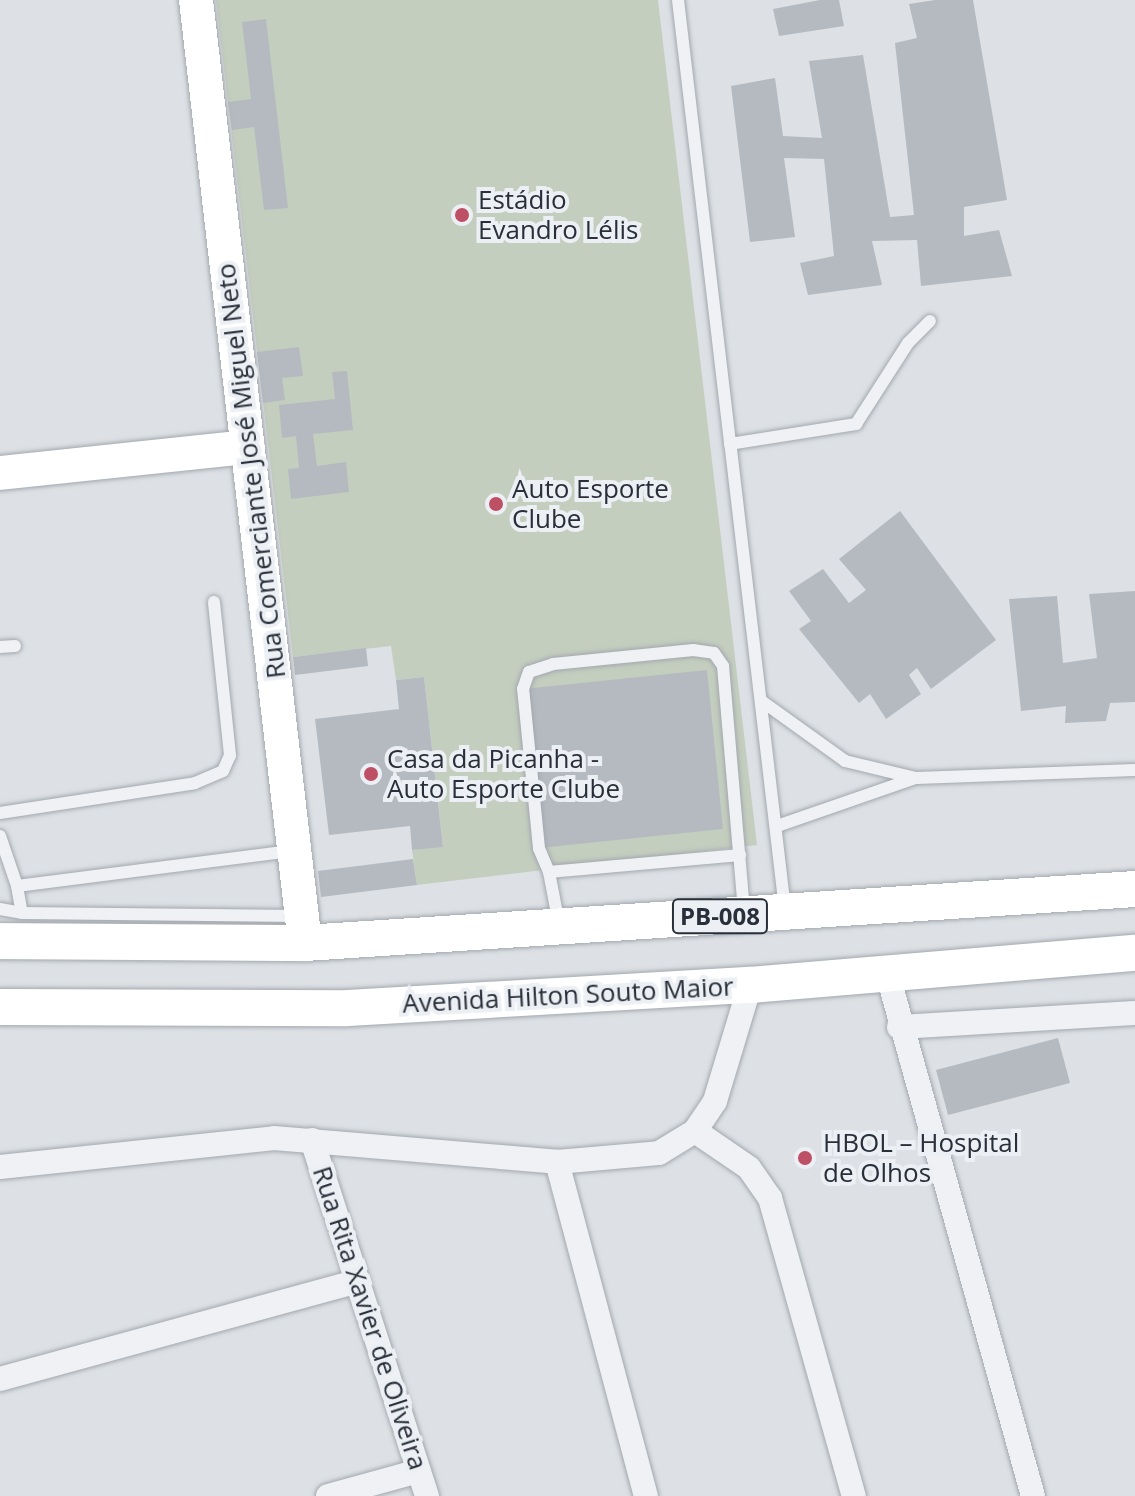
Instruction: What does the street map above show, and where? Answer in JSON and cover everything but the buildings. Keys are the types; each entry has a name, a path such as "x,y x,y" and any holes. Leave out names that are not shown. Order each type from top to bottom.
{"main road":[{"name":"Rua Comerciante José Miguel Neto","path":"196,0 304,930"},
{"path":"0,473 248,447"},
{"name":"PB-008","path":"0,941 304,930 560,928 1135,889"},
{"name":"Avenida Hilton Souto Maior","path":"0,1007 348,1008 750,985 1135,953"}],"street":[{"path":"887,972 899,1027 1033,1496"},
{"path":"0,1167 222,1140 312,1140 469,1158 557,1162 659,1153 695,1131 715,1101 750,985"},
{"path":"899,1027 1135,1013"},
{"path":"695,1131 749,1168 770,1198 854,1496"},
{"name":"Rua Rita Xavier de Oliveira","path":"312,1140 355,1282 427,1496"},
{"path":"557,1162 646,1496"},
{"path":"0,1379 355,1282"},
{"path":"328,1496 419,1471"}],"lane":[{"path":"678,0 763,702 785,912"},
{"path":"730,444 856,424 908,343 930,321"},
{"path":"0,813 195,783 223,771 230,755 214,602"},
{"path":"0,647 15,646"},
{"path":"560,928 549,872 537,834 523,689 529,672 553,664 693,650 714,653 723,666 744,915"},
{"path":"763,702 845,761 916,778 1135,770"},
{"path":"777,826 916,778"},
{"path":"0,836 17,886 22,913"},
{"path":"17,886 295,851"},
{"path":"549,872 740,855"},
{"path":"0,909 22,913 304,930"}],"green space":[{"name":"Auto Esporte Clube","path":"216,0 658,0 757,845 417,885 412,850 443,846 424,677 396,680 391,646 293,657"}],"place":[{"name":"Estádio Evandro Lélis","path":"462,215"},
{"name":"Auto Esporte Clube","path":"496,504"},
{"name":"Casa da Picanha - Auto Esporte Clube","path":"371,774"},
{"name":"HBOL – Hospital de Olhos","path":"805,1158"}]}
